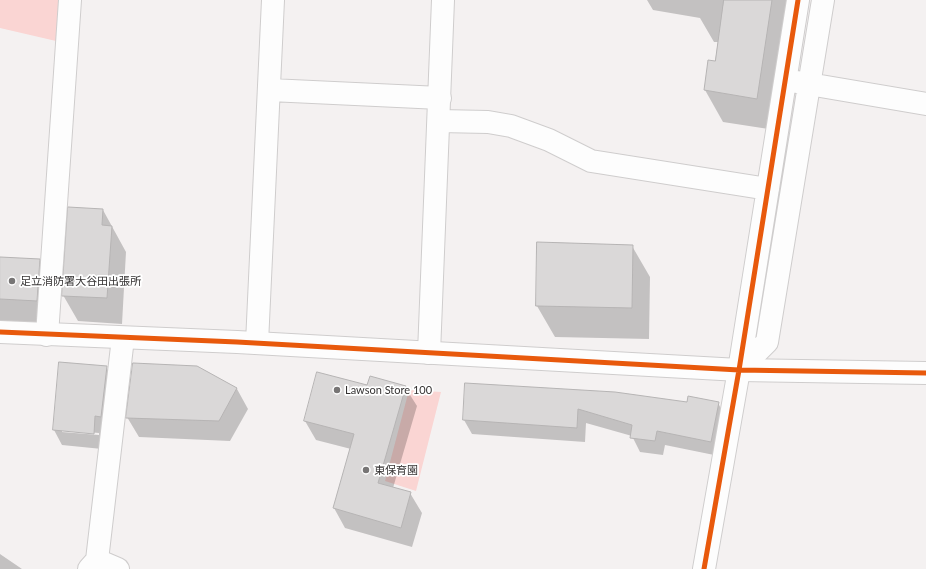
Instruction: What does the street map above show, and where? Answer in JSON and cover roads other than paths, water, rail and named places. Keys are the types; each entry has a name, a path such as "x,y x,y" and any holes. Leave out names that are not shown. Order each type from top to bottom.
{"street":[{"path":"47,335 70,0"},
{"path":"257,343 273,0"},
{"path":"429,353 443,0"},
{"path":"704,569 739,370 798,0"},
{"path":"739,370 767,342 824,0"},
{"path":"786,80 926,104"},
{"path":"270,90 440,98"},
{"path":"439,121 488,122 512,126 549,140 591,161 768,189"},
{"path":"0,332 257,343 739,370 926,373"},
{"path":"118,569 93,565 123,338"}],"place":[{"name":"足立消防署大谷田出張所","path":"12,281"},
{"name":"Lawson Store 100","path":"337,390"},
{"name":"東保育園","path":"366,470"}]}
